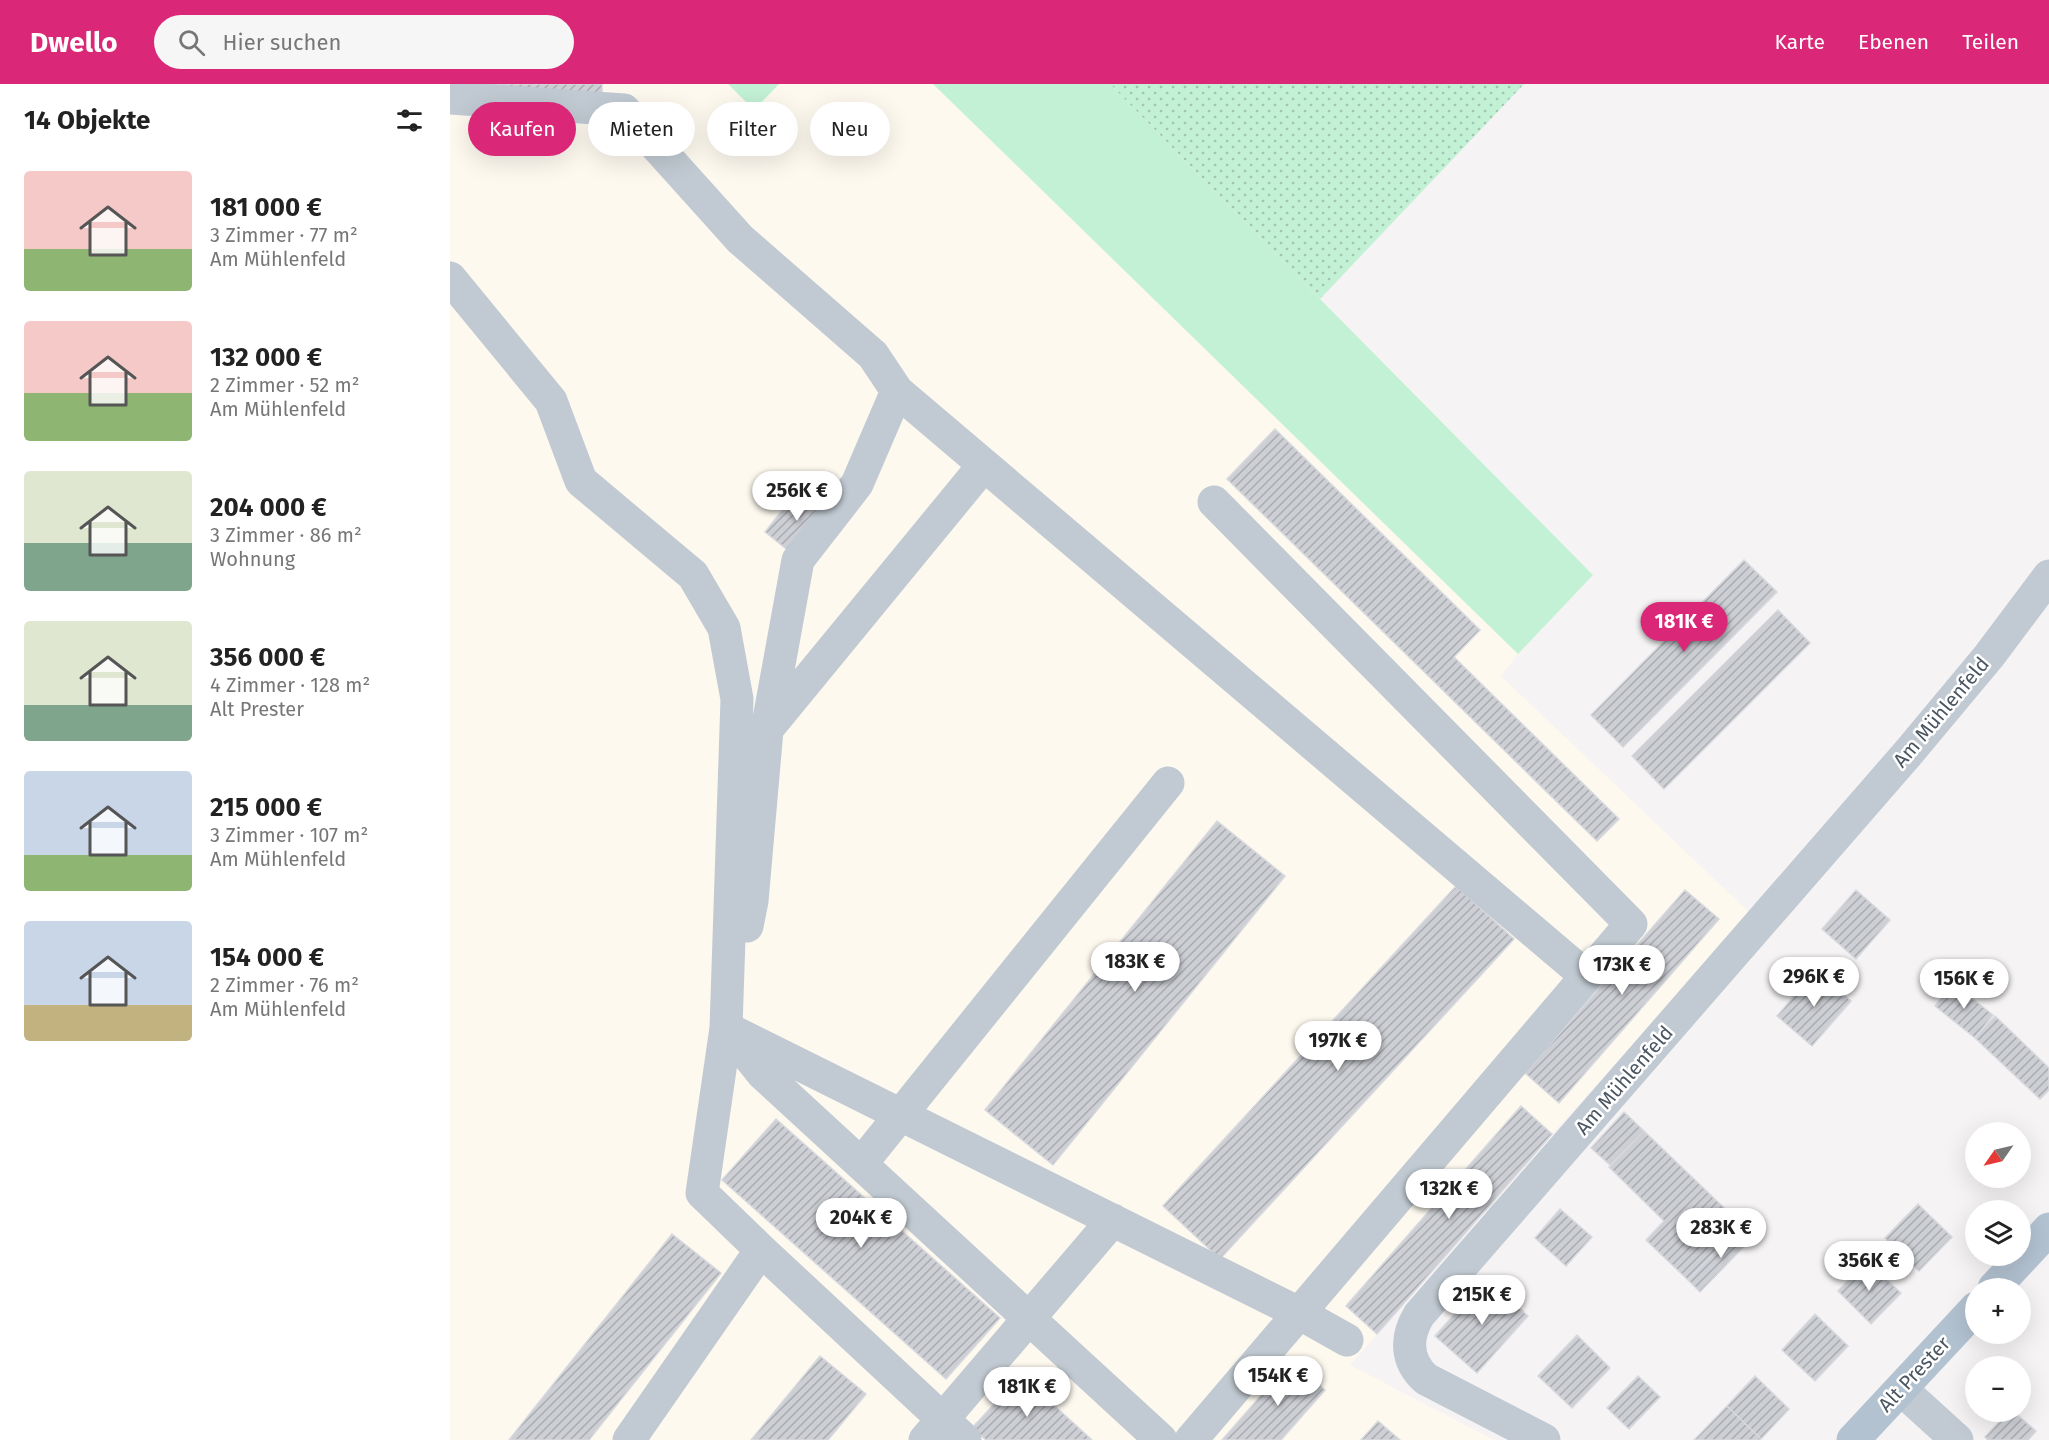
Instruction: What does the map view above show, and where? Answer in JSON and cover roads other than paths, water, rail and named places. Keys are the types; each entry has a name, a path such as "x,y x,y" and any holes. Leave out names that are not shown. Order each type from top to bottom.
{"main road":[{"path":"2003,1278 2049,1229"},
{"name":"Alt Prester","path":"1853,1440 1965,1320"}],"street":[{"path":"450,98 624,110 740,239 873,356 897,391 1586,976"},
{"path":"450,278 551,401 581,481 693,575 724,628 737,699 726,1028 762,1073 1161,1440"},
{"path":"897,391 857,484 798,560 767,730 752,901 726,1028 702,1193 944,1433 1029,1318 1113,1220"},
{"path":"767,730 984,465"},
{"path":"1191,1440 1631,924 1214,502"},
{"name":"Am Mühlenfeld","path":"1544,1440 1443,1389 1417,1371 1409,1349 1409,1338 1416,1321 1909,752 1989,656 2049,576"},
{"path":"861,1164 1168,783"},
{"path":"726,1028 1299,1313 1347,1340"},
{"path":"629,1440 761,1250"},
{"path":"1901,1389 1957,1440"}]}
